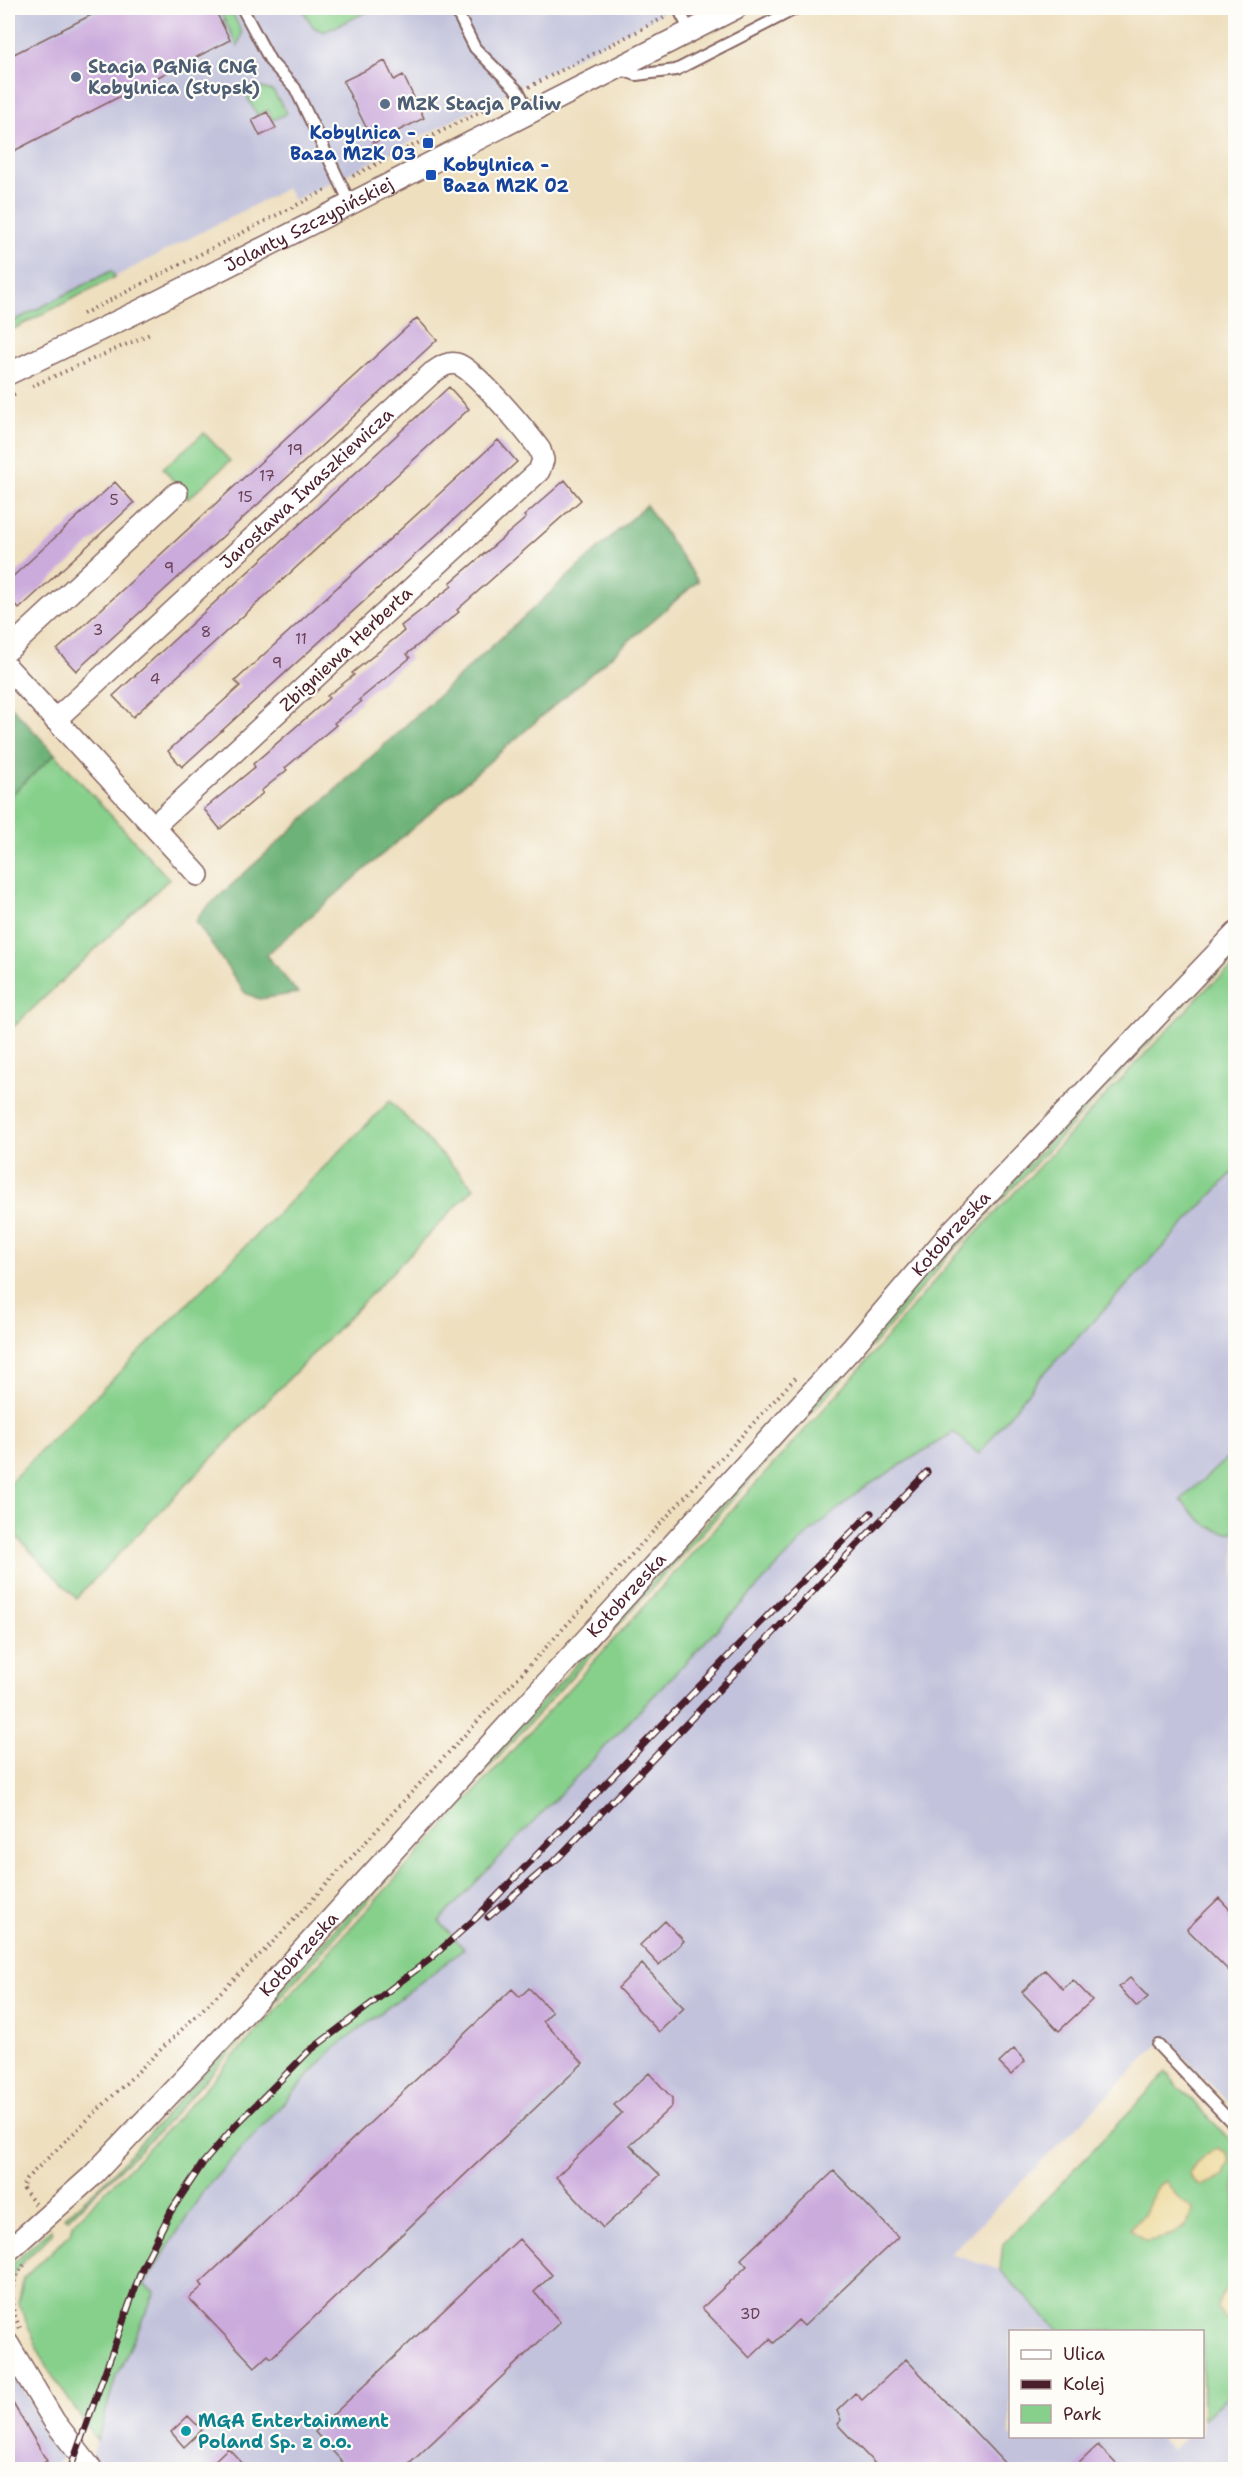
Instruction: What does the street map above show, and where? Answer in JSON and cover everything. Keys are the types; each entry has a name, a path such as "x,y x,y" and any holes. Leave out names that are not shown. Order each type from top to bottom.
{"street":[{"name":"Jolanty Szczypińskiej","path":"8,374 139,311 736,8"},
{"name":"Jarosława Iwaszkiewicza","path":"55,720 432,373 446,364 457,364 467,369 529,436 540,450 543,460 539,471"},
{"name":"Zbigniewa Herberta","path":"154,826 539,471"},
{"path":"8,650 177,493"},
{"path":"8,669 198,875"},
{"name":"Kołobrzeska","path":"8,2251 91,2177 206,2057 845,1356 950,1233 1236,933"},
{"path":"15,2339 54,2421 92,2469"}],"lane":[{"path":"242,8 271,62 295,88 350,203"},
{"path":"455,8 475,48 519,92 529,112"},
{"path":"616,68 636,75 676,70 797,8"},
{"path":"679,9 690,31"},
{"path":"1158,2045 1236,2127"}],"path":[{"path":"128,291 679,9"},
{"path":"29,388 150,334"},
{"path":"8,398 18,393"},
{"path":"37,2207 22,2187 26,2179 276,1939 798,1375"},
{"path":"15,2339 11,2292 17,2274 31,2258"}],"shaded area":[{"path":"8,8 672,8 294,200 287,188 8,332"},
{"path":"1235,1170 1235,2109 1165,2038 950,2254 1000,2270 1058,2330 1009,2330 1009,2438 1160,2438 1172,2450 1185,2438 1204,2438 1204,2419 1235,2389 1235,2469 88,2470 114,2383 154,2292 144,2286 204,2190 331,2051 463,1949 439,1921 810,1532 862,1489 954,1432 980,1453 1036,1382"},
{"path":"8,2360 40,2420 66,2456 48,2469 8,2469"}],"green space":[{"path":"218,8 230,8 242,33 238,46"},
{"path":"302,8 370,8 371,10 324,32 313,27"},
{"path":"253,86 273,91 287,113 273,120 268,110 257,115 243,89"},
{"path":"111,271 115,277 8,332 8,324"},
{"path":"204,433 230,461 188,499 163,468"},
{"path":"646,505 698,581 266,955 298,993 259,999 245,993 196,922 200,914"},
{"path":"8,703 55,754 8,798"},
{"path":"55,754 169,879 8,1032 8,798"},
{"path":"1235,952 1235,959 1199,989 944,1261 880,1337 158,2132 68,2219 65,2217 103,2183 133,2151 781,1440 930,1268 1212,969"},
{"path":"1235,966 1235,1170 1036,1382 979,1454 954,1432 862,1489 810,1532 439,1921 464,1949 331,2051 204,2190 144,2285 155,2292 114,2383 97,2441 45,2365 18,2303 24,2278 70,2234 72,2225 173,2123 852,1378 967,1243 1208,987"},
{"path":"390,1101 474,1188 76,1598 8,1528 8,1484"},
{"path":"1235,1451 1235,1532 1226,1532 1205,1523 1181,1500"},
{"path":"1166,2073 1235,2145 1235,2389 1204,2419 1204,2330 1058,2330 1000,2270 1003,2244"},
{"path":"51,2229 52,2234 15,2271 8,2292 8,2268"}],"sand":[{"path":"1218,2148 1226,2152 1230,2160 1223,2177 1202,2186 1189,2174 1201,2158"},
{"path":"1166,2181 1178,2198 1193,2209 1191,2216 1182,2228 1168,2236 1145,2241 1130,2229 1144,2215 1157,2186"},
{"path":"1235,2275 1236,2331 1217,2308"}],"building":[{"path":"105,8 214,8 230,40 8,154 8,57"},
{"path":"385,61 394,80 403,75 424,118 374,143 343,81"},
{"path":"267,112 276,128 260,136 252,120"},
{"path":"417,318 437,340 76,671 57,650"},
{"path":"449,387 469,409 133,717 113,696"},
{"path":"498,440 517,462 182,767 168,751 240,686 235,681"},
{"path":"565,480 581,500 457,610 459,612 407,654 410,658 359,700 361,702 334,723 336,725 261,791 263,793 220,829 204,809 255,767 253,764 329,698 327,696 354,675 352,673 404,631 401,626 452,586 450,583 526,518 524,516"},
{"path":"115,482 134,503 19,609 8,596 8,581"},
{"path":"1219,1898 1236,1916 1236,1978 1187,1929"},
{"path":"665,1921 684,1941 659,1965 640,1945"},
{"path":"642,1964 684,2008 659,2032 618,1988"},
{"path":"1045,1970 1063,1989 1073,1980 1092,2000 1059,2031 1022,1992"},
{"path":"1130,1978 1148,1997 1137,2007 1119,1987"},
{"path":"529,1988 552,2012 543,2021 583,2063 271,2358 268,2355 255,2367 189,2298 203,2286 200,2283 512,1989 520,1997"},
{"path":"1014,2049 1025,2061 1011,2075 999,2063"},
{"path":"649,2073 672,2098 672,2106 630,2145 660,2175 603,2228 556,2177 622,2113 614,2105"},
{"path":"834,2171 898,2237 804,2326 798,2320 774,2343 770,2339 750,2358 702,2308 747,2266 741,2259"},
{"path":"519,2239 552,2275 534,2292 560,2322 404,2469 349,2469 315,2432"},
{"path":"906,2359 1010,2469 880,2469 837,2424 841,2420 837,2411 855,2393 862,2400"},
{"path":"8,2395 47,2461 33,2469 8,2469"},
{"name":"MGA Entertainment Poland Sp. z o.o.","path":"188,2416 202,2430 184,2447 171,2432"},
{"path":"1098,2445 1121,2469 1073,2469"},
{"path":"228,2448 248,2469 206,2469"}],"railway":[{"path":"488,1917 559,1857 927,1472"},
{"path":"70,2470 143,2266 171,2211 203,2163 235,2126 308,2052 430,1959 476,1918 773,1610 871,1513"}],"place":[{"name":"Stacja PGNiG CNG Kobylnica (Słupsk)","path":"76,77"},
{"name":"MZK Stacja Paliw","path":"385,104"},
{"name":"Kobylnica - Baza MZK 03","path":"428,143"},
{"name":"Kobylnica - Baza MZK 02","path":"431,175"},
{"name":"MGA Entertainment Poland Sp. z o.o.","path":"186,2431"}]}
